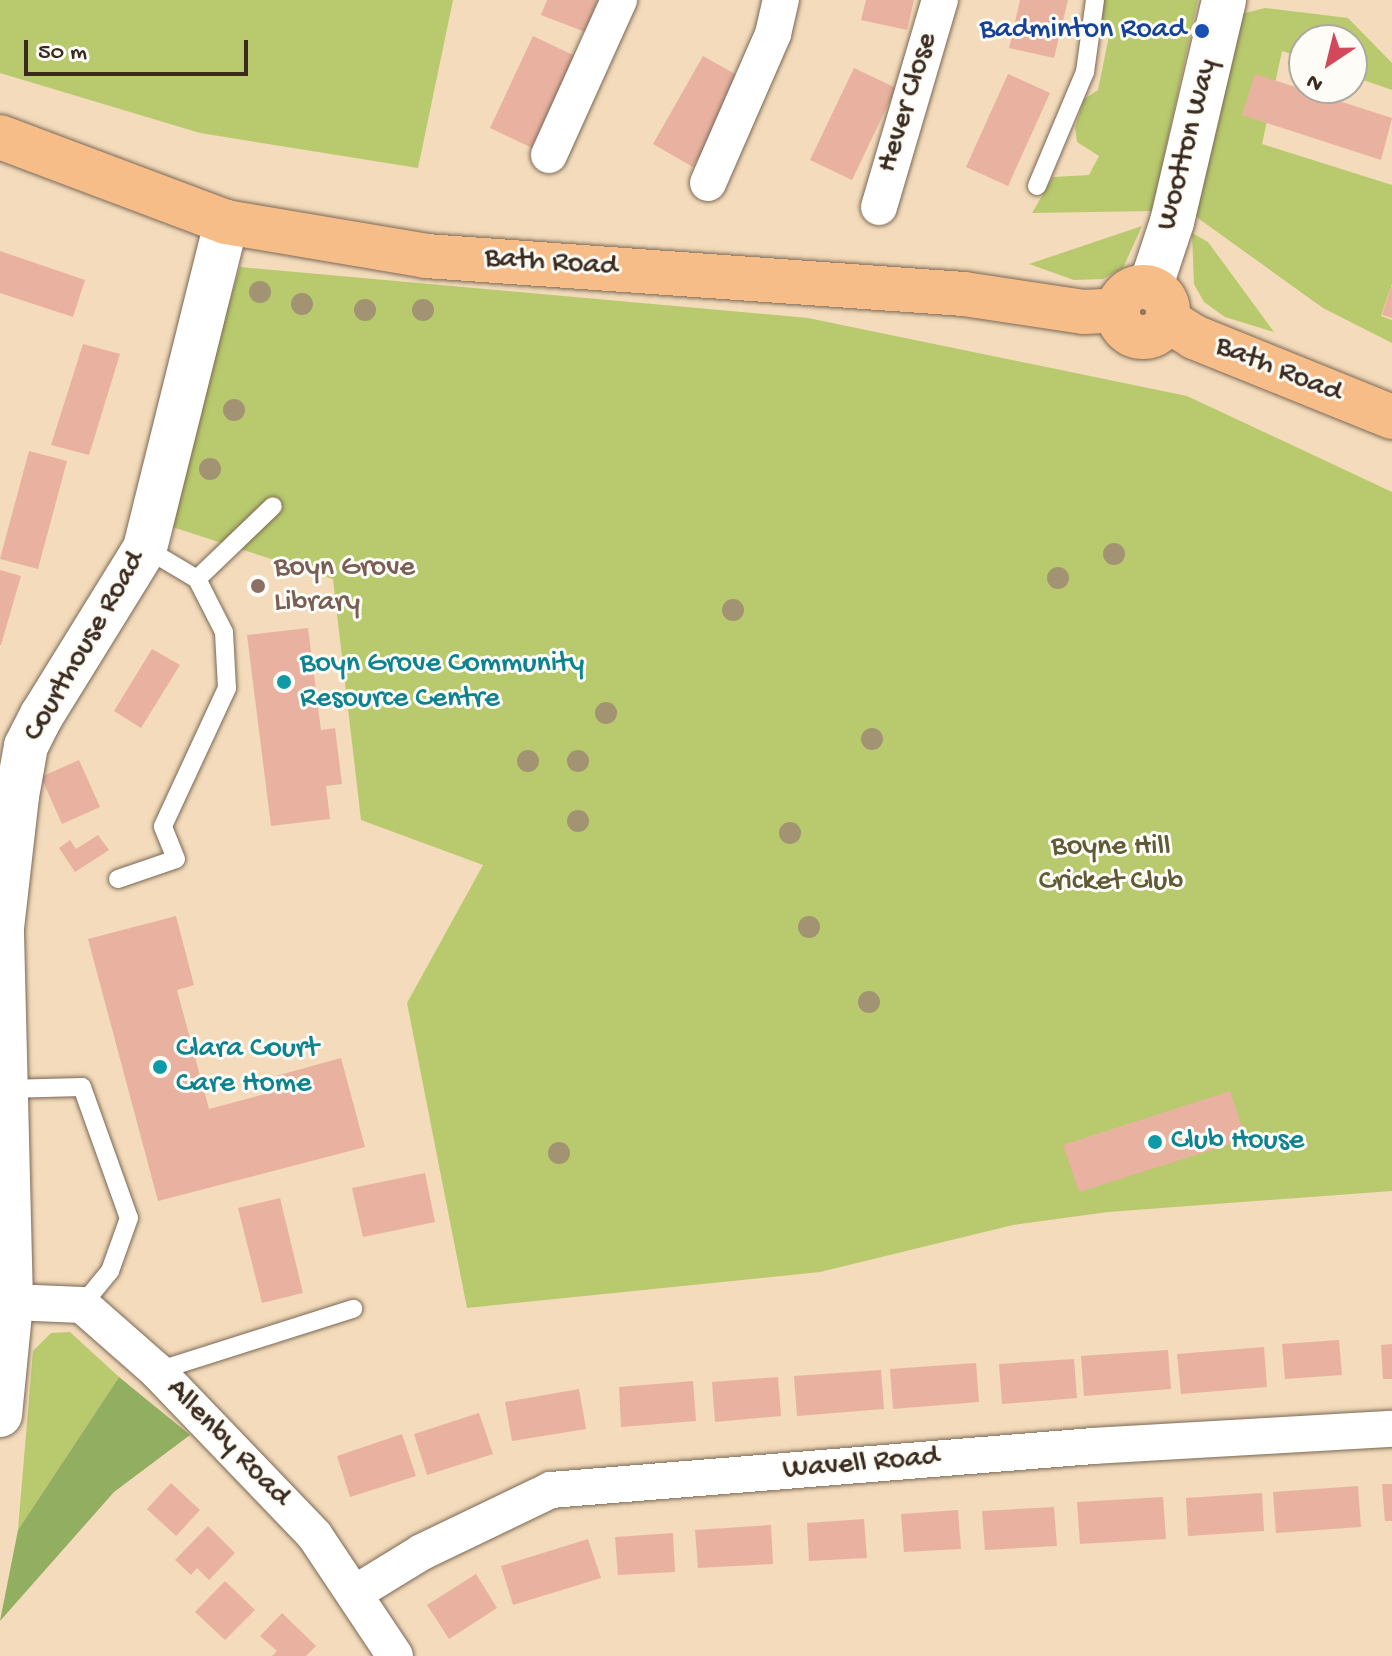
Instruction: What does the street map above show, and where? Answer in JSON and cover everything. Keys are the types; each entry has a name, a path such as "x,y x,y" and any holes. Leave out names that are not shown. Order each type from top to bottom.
{"main road":[{"name":"Bath Road","path":"0,137 226,222 426,256 964,294 1084,312 1145,306 1194,337 1392,417"}],"street":[{"path":"549,155 619,0"},
{"path":"708,183 773,34 781,0"},
{"name":"Hever Close","path":"879,207 940,0"},
{"name":"Wootton Way","path":"1145,306 1172,222 1224,0"},
{"name":"Courthouse Road","path":"0,1415 11,1302 2,928 13,742 145,548 226,222"},
{"path":"11,1302 82,1305"},
{"name":"Allenby Road","path":"82,1305 157,1371 315,1536 395,1656"},
{"name":"Wavell Road","path":"355,1593 422,1552 551,1490 1093,1446 1392,1429"}],"lane":[{"path":"1037,186 1085,72 1095,0"},
{"path":"197,579 273,506"},
{"path":"118,879 176,859 163,826 227,688 224,632 197,579 145,548"},
{"path":"6,1089 82,1087 129,1218 110,1271 82,1305"},
{"path":"157,1371 353,1309"}],"green space":[{"path":"0,0 453,0 418,168 200,133 0,73"},
{"path":"1103,0 1198,0 1152,211 1032,213 1053,177 1089,175 1099,156 1077,142 1075,128 1084,99 1098,90 1110,31 1100,16"},
{"path":"1265,8 1348,18 1354,24 1288,24 1288,53 1282,51 1262,144 1392,185 1392,284 1381,316 1392,320 1392,343 1323,308 1195,216 1229,17"},
{"path":"1368,38 1392,63 1392,90 1368,82"},
{"path":"1142,226 1123,268 1103,279 1074,280 1029,264"},
{"path":"1192,233 1208,242 1274,332 1225,317 1204,302 1194,284"},
{"name":"Boyne Hill Cricket Club","path":"240,267 808,318 1187,396 1392,492 1392,1191 1108,1212 1013,1225 820,1272 467,1308 407,1003 483,865 361,820 333,579 163,524"},
{"path":"70,1332 119,1377 18,1530 33,1351 51,1333"},
{"path":"119,1377 190,1435 114,1492 0,1621 18,1530"}],"building":[{"path":"547,0 598,0 585,32 541,15"},
{"path":"866,0 914,0 907,30 861,20"},
{"path":"1020,0 1068,0 1054,58 1009,48"},
{"path":"533,36 575,56 532,148 490,128"},
{"path":"703,56 744,79 693,167 653,144"},
{"path":"854,68 896,88 852,180 810,160"},
{"path":"1008,74 1050,93 1008,186 966,167"},
{"path":"1255,74 1288,85 1288,104 1348,104 1392,118 1381,160 1242,115"},
{"path":"0,251 85,280 73,317 0,293"},
{"path":"1392,287 1392,318 1382,315"},
{"path":"83,344 120,354 89,455 51,445"},
{"path":"29,451 67,461 38,569 0,559"},
{"path":"0,570 21,576 1,645 0,645"},
{"name":"Boyn Grove Community Resource Centre","path":"308,628 321,730 335,728 342,784 326,786 330,819 271,826 247,635"},
{"path":"152,649 180,665 141,728 114,711"},
{"path":"79,760 100,807 62,824 41,777"},
{"path":"98,835 109,850 75,872 59,848 70,840 76,849"},
{"name":"Clara Court Care Home","path":"176,916 194,985 177,990 209,1109 280,1090 276,1076 341,1058 365,1147 158,1201 88,939"},
{"name":"Club House","path":"1230,1091 1246,1139 1079,1192 1063,1145"},
{"path":"425,1173 435,1222 363,1237 352,1188"},
{"path":"280,1198 303,1293 262,1303 238,1208"},
{"path":"1339,1340 1342,1375 1285,1379 1282,1344"},
{"path":"1392,1344 1392,1379 1383,1379 1381,1345"},
{"path":"1264,1347 1267,1387 1181,1394 1177,1354"},
{"path":"1168,1350 1171,1389 1084,1396 1081,1356"},
{"path":"1074,1359 1077,1398 1002,1404 999,1364"},
{"path":"976,1363 979,1402 893,1409 890,1369"},
{"path":"881,1370 884,1409 797,1416 794,1376"},
{"path":"778,1377 781,1416 715,1422 712,1382"},
{"path":"693,1381 696,1421 621,1427 619,1387"},
{"path":"579,1389 586,1429 512,1441 505,1402"},
{"path":"479,1413 493,1454 427,1475 414,1434"},
{"path":"402,1434 416,1476 350,1497 337,1456"},
{"path":"171,1483 200,1510 176,1536 147,1509"},
{"path":"1382,1484 1392,1484 1392,1521 1385,1521"},
{"path":"1358,1486 1361,1527 1276,1533 1273,1492"},
{"path":"1262,1493 1264,1531 1188,1536 1186,1498"},
{"path":"1163,1497 1166,1539 1080,1544 1077,1502"},
{"path":"1054,1507 1057,1546 985,1550 982,1511"},
{"path":"958,1510 961,1549 904,1552 901,1514"},
{"path":"864,1519 867,1558 809,1561 807,1523"},
{"path":"771,1525 773,1564 698,1568 695,1530"},
{"path":"208,1526 235,1553 209,1580 197,1568 191,1575 175,1560"},
{"path":"673,1533 675,1572 618,1575 615,1537"},
{"path":"588,1539 601,1578 513,1605 501,1566"},
{"path":"476,1574 497,1608 449,1639 427,1605"},
{"path":"225,1581 255,1610 225,1640 195,1612"},
{"path":"282,1613 316,1646 306,1656 272,1656 277,1651 260,1636"}],"place":[{"name":"Badminton Road","path":"1202,31"},
{"name":"Boyn Grove Library","path":"258,586"},
{"name":"Boyn Grove Community Resource Centre","path":"284,682"},
{"name":"Clara Court Care Home","path":"160,1067"},
{"name":"Club House","path":"1155,1142"}]}
